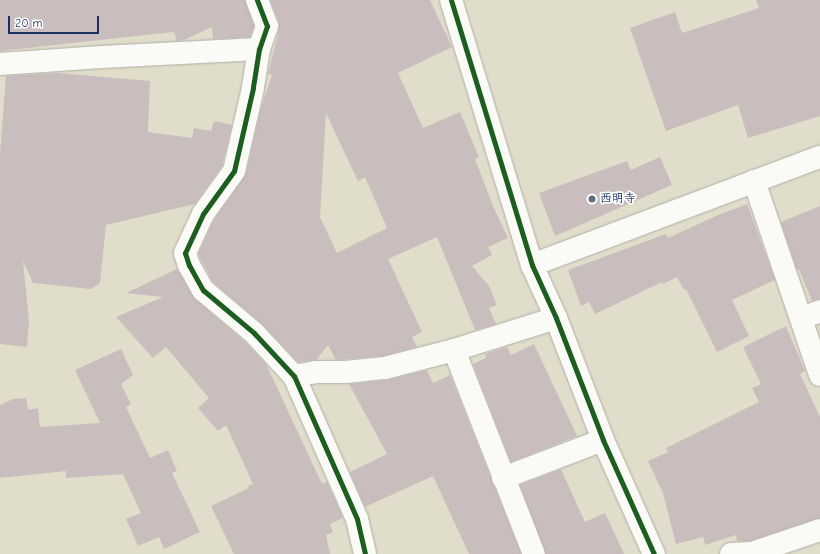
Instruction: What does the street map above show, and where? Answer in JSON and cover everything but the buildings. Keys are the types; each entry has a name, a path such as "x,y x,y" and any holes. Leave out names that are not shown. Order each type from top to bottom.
{"street":[{"path":"257,0 267,26 259,49 234,170 203,214 185,253 189,265 202,290 254,333 294,376 357,519 365,554"},
{"path":"451,0 532,265 556,318 603,440 654,554"},
{"path":"0,64 259,49"},
{"path":"532,265 820,157"},
{"path":"754,181 811,315 820,375"},
{"path":"294,376 316,372 346,372 385,368 454,350 556,318"},
{"path":"454,350 534,554"},
{"path":"503,478 603,440"},
{"path":"731,554 752,553 820,530"}],"cycle path":[{"path":"257,0 267,26 259,49 253,88 234,171 203,214 185,253 189,265 203,290 254,333 294,376 357,519 365,554"},
{"path":"451,0 532,265 556,318 603,440 654,554"}],"place":[{"name":"西明寺","path":"592,199"}]}
